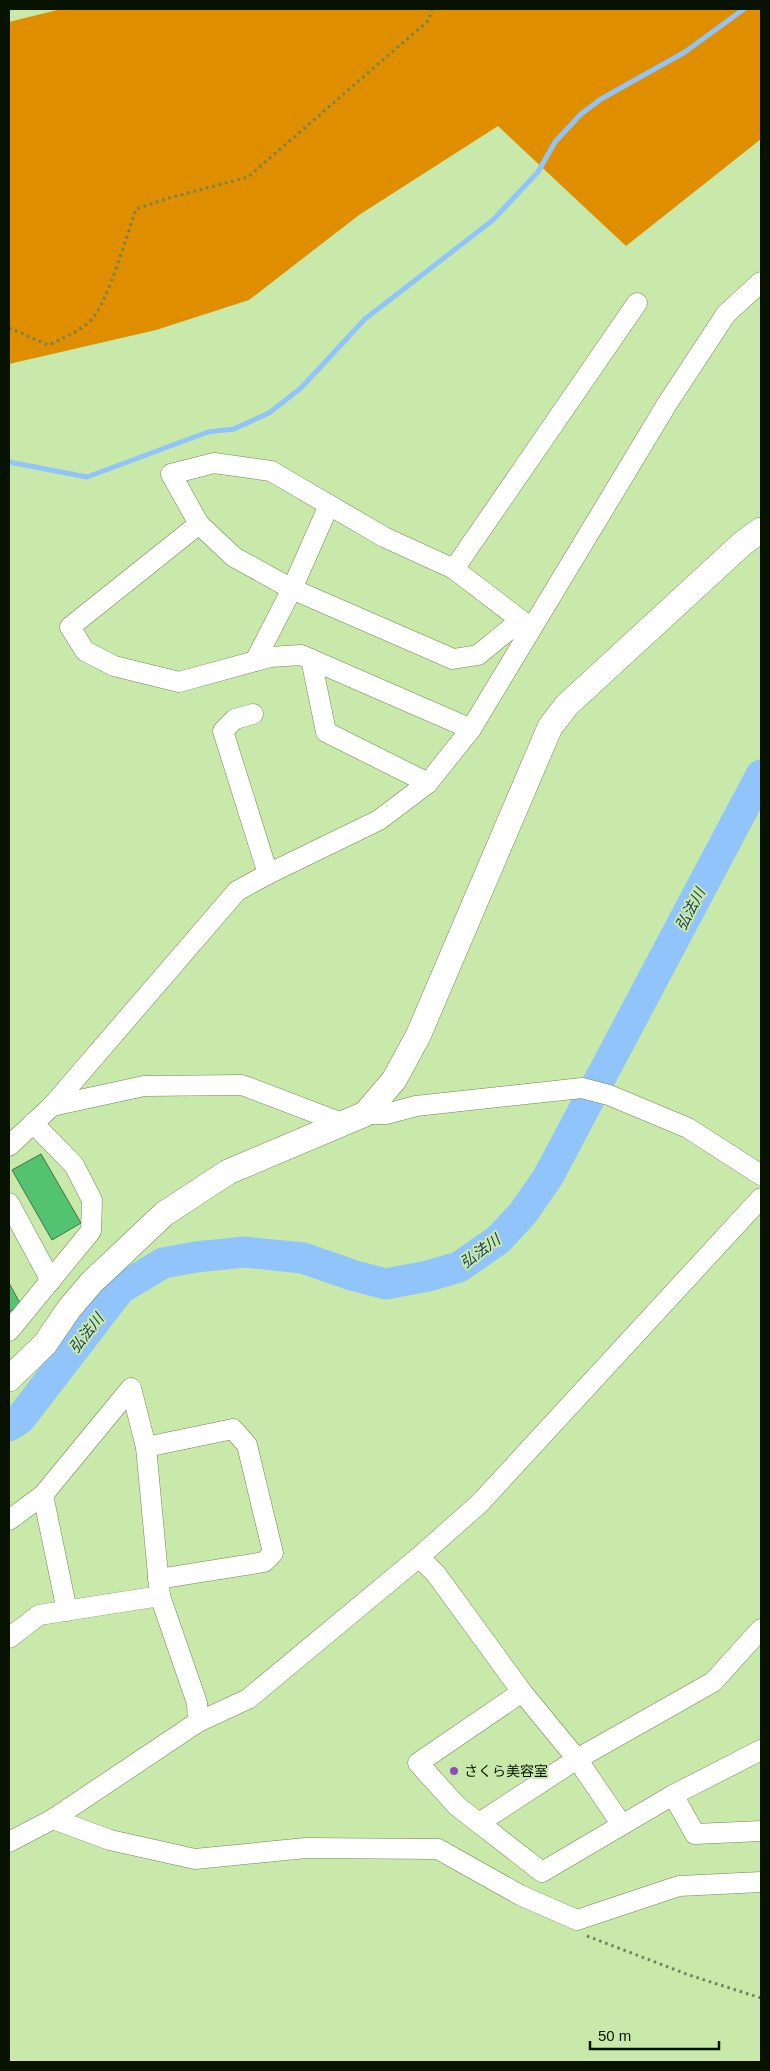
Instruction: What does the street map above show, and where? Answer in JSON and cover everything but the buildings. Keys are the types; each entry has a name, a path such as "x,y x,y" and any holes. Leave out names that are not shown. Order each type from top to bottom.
{"street":[{"path":"9,1146 52,1106 238,891 268,874 379,820 428,783 471,729 526,624 726,314 761,282"},
{"path":"454,569 637,303"},
{"path":"214,463 271,471 384,537 454,569 526,624 478,655 453,659 292,589 234,557 199,524 171,474 214,463"},
{"path":"255,661 292,589 329,505"},
{"path":"199,524 70,627 85,651 114,666 179,682 270,657 301,655 471,729"},
{"path":"353,1119 394,1080 418,1036 550,727 567,705 743,543 761,530"},
{"path":"311,659 326,732 428,783"},
{"path":"253,714 234,719 223,731 268,874"},
{"path":"52,1106 144,1086 242,1085 353,1119"},
{"path":"9,1379 46,1344 69,1309 90,1283 164,1214 228,1172 353,1119 386,1114 416,1106 582,1088 609,1096 688,1128 761,1175"},
{"path":"9,1331 91,1231 92,1200 74,1165 33,1124"},
{"path":"9,1842 31,1829 53,1820 198,1722 248,1699 419,1558 480,1503 761,1198"},
{"path":"9,1203 51,1281"},
{"path":"9,1520 43,1495 131,1388 146,1447 159,1587 197,1703 198,1722"},
{"path":"9,1638 40,1615 67,1612 159,1587 264,1562 272,1553 247,1445 233,1429 146,1447"},
{"path":"43,1495 67,1612"},
{"path":"419,1558 436,1574 522,1692 577,1759 622,1825"},
{"path":"479,1823 577,1759 712,1682 761,1629"},
{"path":"522,1692 418,1763 457,1806 542,1872 673,1795 761,1750"},
{"path":"673,1795 695,1834 761,1831"},
{"path":"53,1820 110,1840 195,1859 306,1848 438,1849 520,1895 577,1920 679,1886 761,1882"},
{"path":"9,1822 31,1829"}],"path":[{"path":"9,328 48,345 71,335 92,319 104,297 136,209 169,198 248,177 428,20 432,9"},
{"path":"577,1920 583,1935 689,1975 761,1998"}],"shaded area":[{"path":"61,9 761,9 761,139 626,246 498,126 359,215 249,300 156,330 9,364 9,22"}],"waterway":[{"path":"9,462 87,477 208,432 234,429 269,413 301,388 365,319 493,220 538,172 555,142 581,114 601,99 685,52 744,9"},
{"name":"弘法川","path":"9,1426 20,1419 120,1289 163,1263 196,1257 244,1252 303,1258 355,1276 386,1284 428,1276 459,1267 498,1240 523,1213 548,1177 761,775"}],"place":[{"name":"さくら美容室","path":"454,1771"}]}
